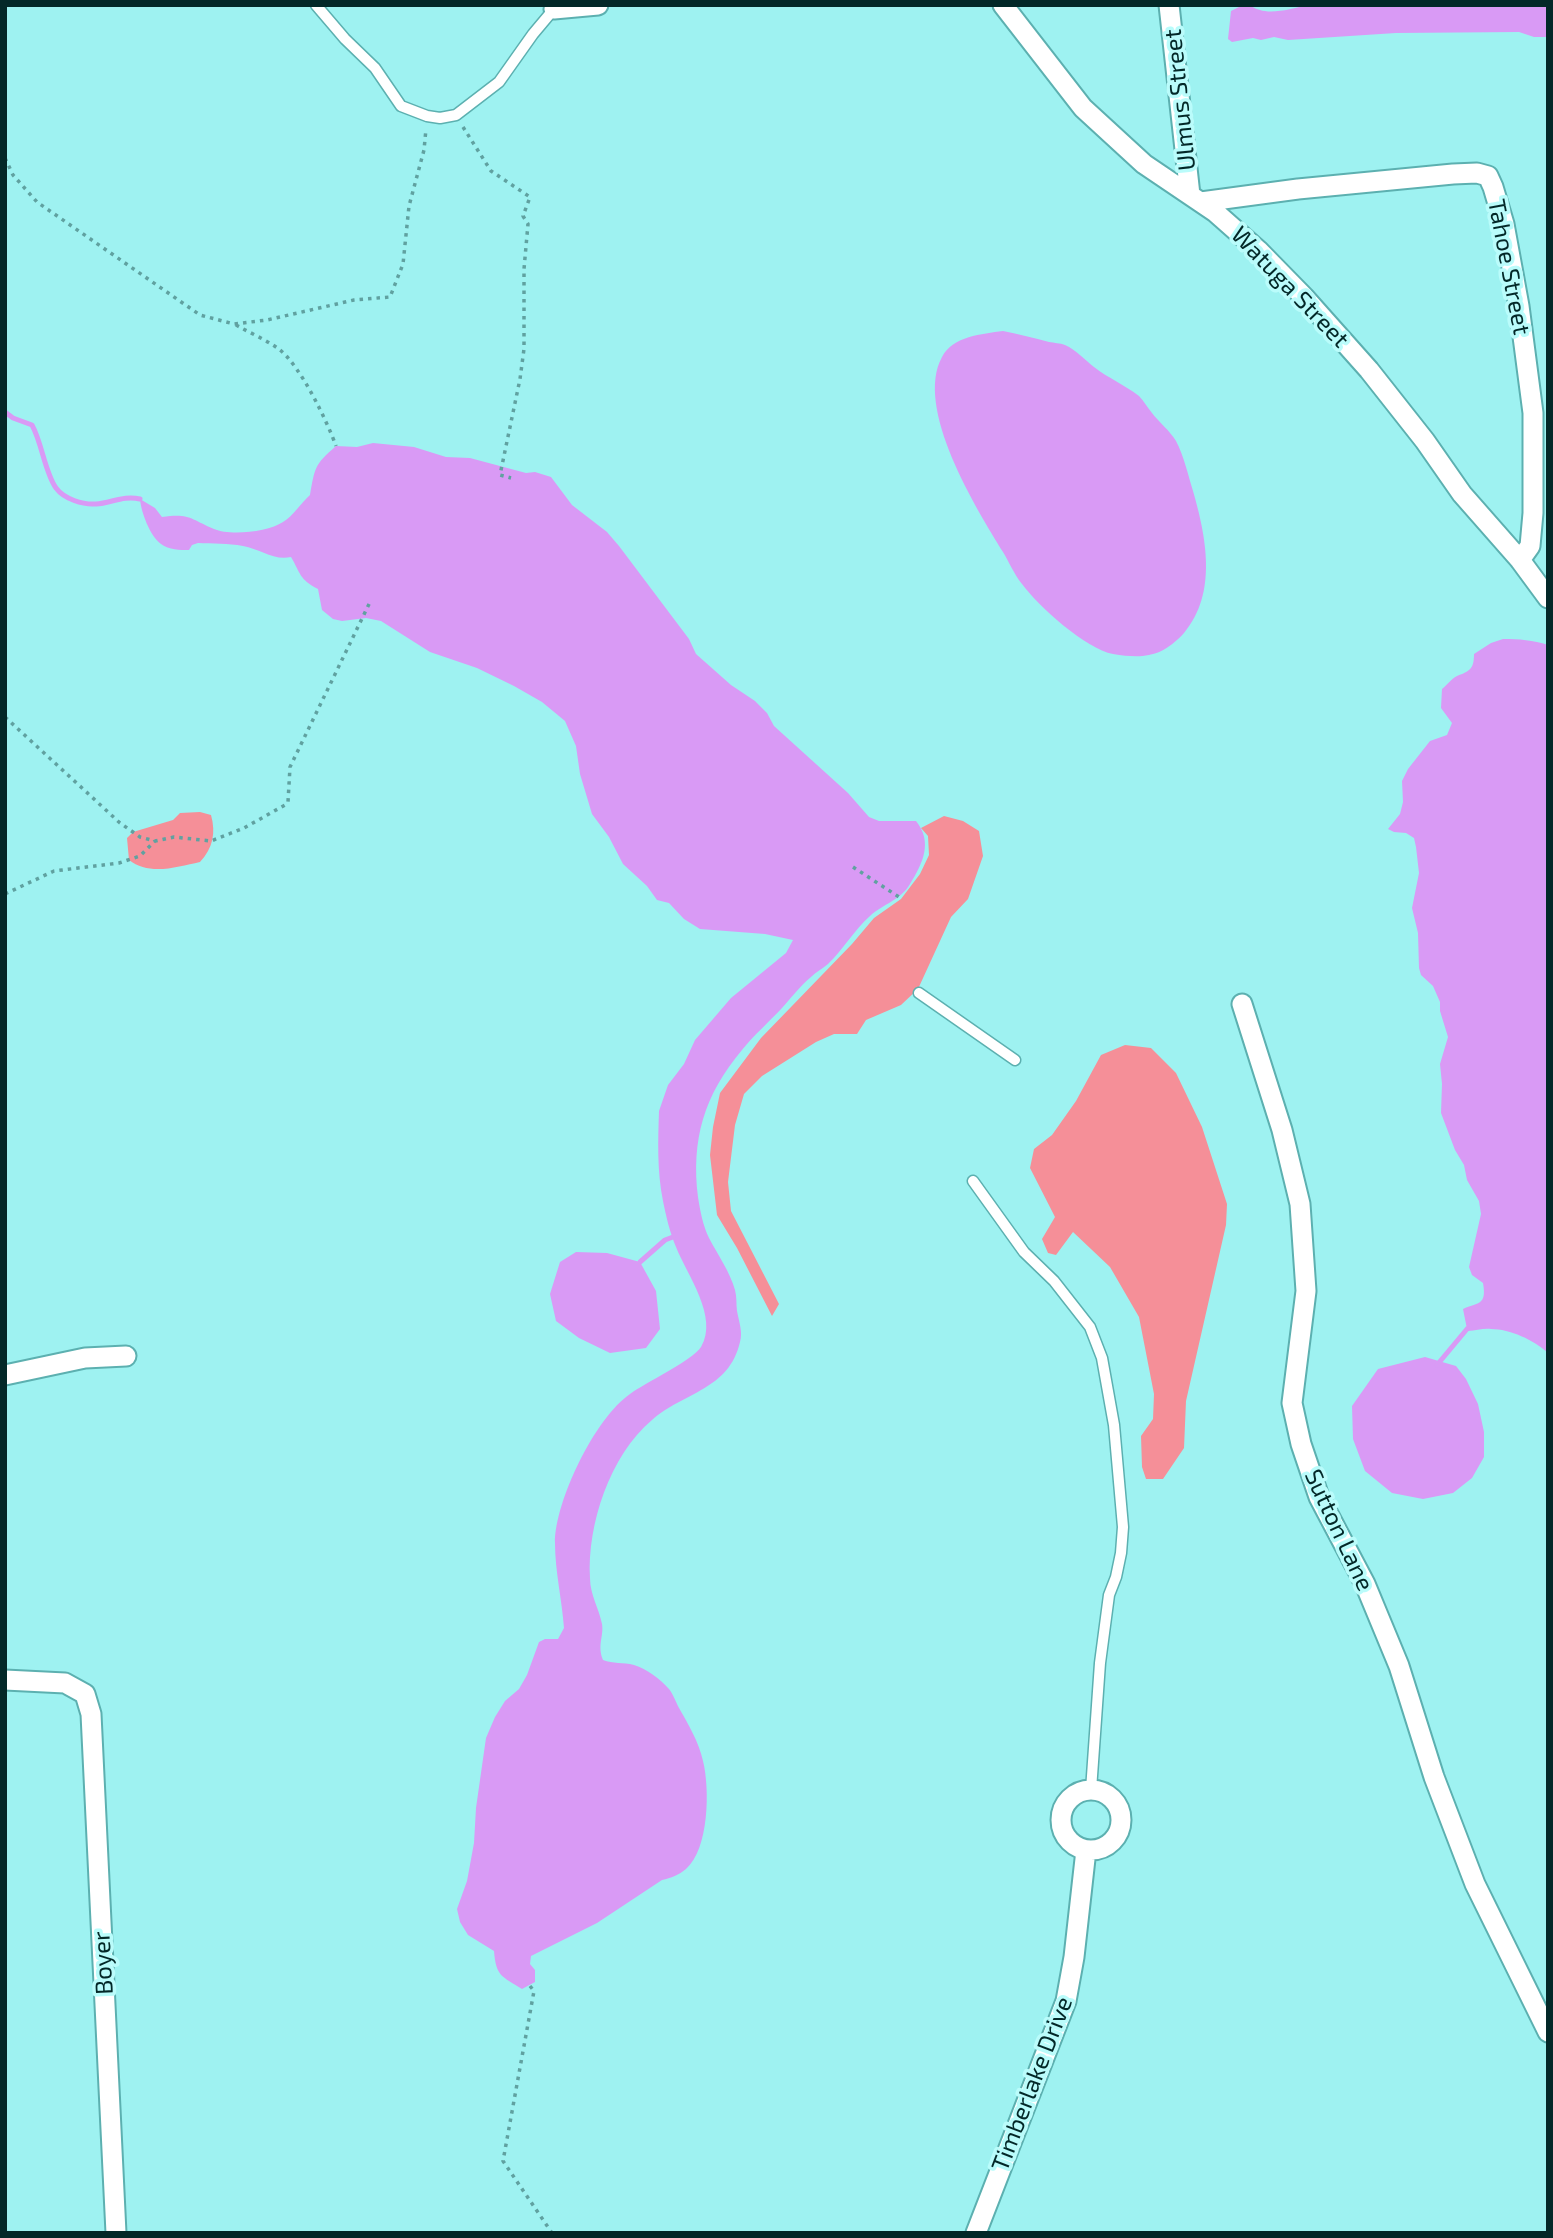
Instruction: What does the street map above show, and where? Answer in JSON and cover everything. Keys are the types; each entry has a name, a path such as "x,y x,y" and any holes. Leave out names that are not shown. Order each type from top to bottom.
{"street":[{"path":"554,9 598,5"},
{"name":"Watuga Street","path":"1003,5 1083,108 1144,164 1196,198 1258,250 1320,315 1369,370 1462,494 1520,559 1548,598"},
{"name":"Ulmus Street","path":"1169,5 1196,198"},
{"name":"Tahoe Street","path":"1196,198 1453,174 1477,173 1488,176 1504,224 1520,306 1533,413 1533,513 1530,546 1520,559"},
{"name":"Sutton Lane","path":"1241,1004 1282,1130 1300,1204 1306,1291 1292,1404 1301,1444 1319,1497 1365,1584 1399,1666 1434,1777 1475,1884 1548,2032"},
{"path":"5,1375 85,1358 126,1356"},
{"name":"Boyer","path":"5,1680 65,1683 85,1694 91,1714 116,2233"},
{"path":"1091,1790 1106,1794 1112,1799 1120,1816 1120,1825 1117,1834 1104,1847 1086,1850 1070,1842 1061,1826 1060,1818 1067,1801 1074,1795 1091,1790"},
{"name":"Timberlake Drive","path":"976,2233 1066,2001 1074,1957 1086,1850"}],"lane":[{"path":"316,5 375,68 401,106 440,118 456,115 499,82 554,9"},
{"path":"919,993 1015,1060"},
{"path":"973,1181 1024,1252 1054,1281 1090,1326 1102,1358 1114,1425 1123,1527 1121,1553 1109,1595 1100,1663 1091,1790"}],"path":[{"path":"456,115 491,171 530,197 523,216 528,224 524,269 524,349 500,475 511,478"},
{"path":"234,324 267,320 355,300 390,297 403,264 409,206 424,150 427,116"},
{"path":"5,158 13,175 37,202 200,315 234,324 281,351 298,371 336,446"},
{"path":"5,717 120,823 140,837 155,841 174,837 211,841 244,828 285,805 289,795 290,767 371,600"},
{"path":"5,894 54,871 119,863 140,856 155,841"},
{"path":"853,867 899,897"},
{"path":"530,1986 534,1991 503,2161 552,2233"}],"shaded area":[{"path":"1243,5 1271,11 1306,5 1548,5 1548,37 1534,37 1519,32 1396,33 1288,40 1274,37 1261,40 1253,38 1232,42 1228,39 1231,11"},
{"path":"1003,331 1061,344 1077,352 1099,371 1139,396 1176,441 1186,466 1202,527 1205,582 1195,617 1176,641 1160,652 1143,656 1113,654 1090,644 1063,625 1039,604 1019,580 964,484 942,430 936,403 935,378 942,357 953,344 969,337"},
{"path":"373,443 414,447 446,457 470,458 551,477 572,505 607,532 619,546 689,639 696,654 731,685 755,701 767,713 774,726 848,793 869,817 879,821 916,821 925,845 919,868 906,889 864,922 828,964 803,984 751,1039 718,1084 703,1119 696,1176 707,1233 735,1290 740,1342 726,1371 652,1420 637,1435 613,1471 597,1514 590,1557 590,1578 602,1624 601,1655 603,1660 639,1667 662,1682 672,1693 693,1733 703,1761 707,1787 706,1818 699,1848 694,1860 681,1873 662,1880 597,1923 531,1956 530,1964 535,1970 535,1982 522,1989 498,1971 494,1951 468,1935 460,1922 457,1909 467,1881 474,1843 486,1738 505,1701 519,1689 527,1675 539,1642 558,1639 564,1628 555,1543 562,1505 579,1462 617,1406 630,1394 696,1352 706,1335 704,1310 674,1242 661,1190 658,1156 659,1111 668,1085 684,1064 695,1040 731,998 786,953 793,940 765,934 700,929 684,919 669,903 657,900 647,886 623,864 609,837 592,814 580,774 576,746 565,721 542,702 477,668 430,652 381,621 366,618 342,621 333,619 322,610 318,589 304,579 291,557 279,557 232,544 198,543 192,545 189,550 164,546 153,535 142,510 140,499 155,508 162,517 184,516 221,531 239,532 268,528 287,519 310,495 317,467 336,446 357,447"},
{"path":"1503,639 1548,645 1548,1353 1514,1333 1498,1329 1467,1329 1463,1309 1480,1302 1484,1296 1483,1283 1472,1275 1469,1267 1481,1214 1479,1201 1467,1180 1464,1165 1455,1150 1441,1113 1440,1064 1448,1037 1440,1002 1433,986 1421,975 1419,968 1418,933 1412,908 1419,873 1414,838 1406,833 1388,829 1400,814 1403,802 1402,781 1408,769 1430,741 1447,735 1452,723 1441,708 1442,689 1455,677 1470,669 1474,654"},
{"path":"200,812 211,815 213,828 211,846 200,862 154,869 145,868 129,860 127,838 133,832 173,820 180,813"},
{"path":"944,816 963,821 979,831 983,856 968,899 951,917 918,989 901,1005 866,1020 857,1034 834,1034 816,1042 762,1076 744,1094 735,1125 728,1182 731,1211 779,1304 772,1316 717,1215 710,1155 720,1093 761,1038 874,918 901,899 920,874 929,855 928,836 921,828"},
{"path":"1125,1045 1151,1048 1176,1073 1202,1127 1227,1204 1226,1225 1186,1401 1184,1448 1163,1479 1146,1479 1142,1467 1141,1436 1153,1419 1154,1394 1139,1317 1110,1267 1073,1232 1056,1255 1048,1253 1042,1239 1055,1217 1030,1168 1034,1149 1052,1135 1076,1101 1101,1055"},
{"path":"576,1252 607,1253 640,1262 656,1291 660,1329 646,1348 610,1353 579,1338 556,1321 550,1294 560,1262"},
{"path":"1425,1357 1456,1366 1466,1379 1478,1404 1484,1432 1484,1457 1472,1478 1453,1493 1423,1499 1392,1493 1365,1471 1353,1439 1352,1406 1378,1369"}],"waterway":[{"path":"5,412 32,425 52,482 64,495 91,504 128,498 140,499"},
{"path":"640,1262 665,1240 673,1237"},
{"path":"1437,1365 1467,1329"}]}
